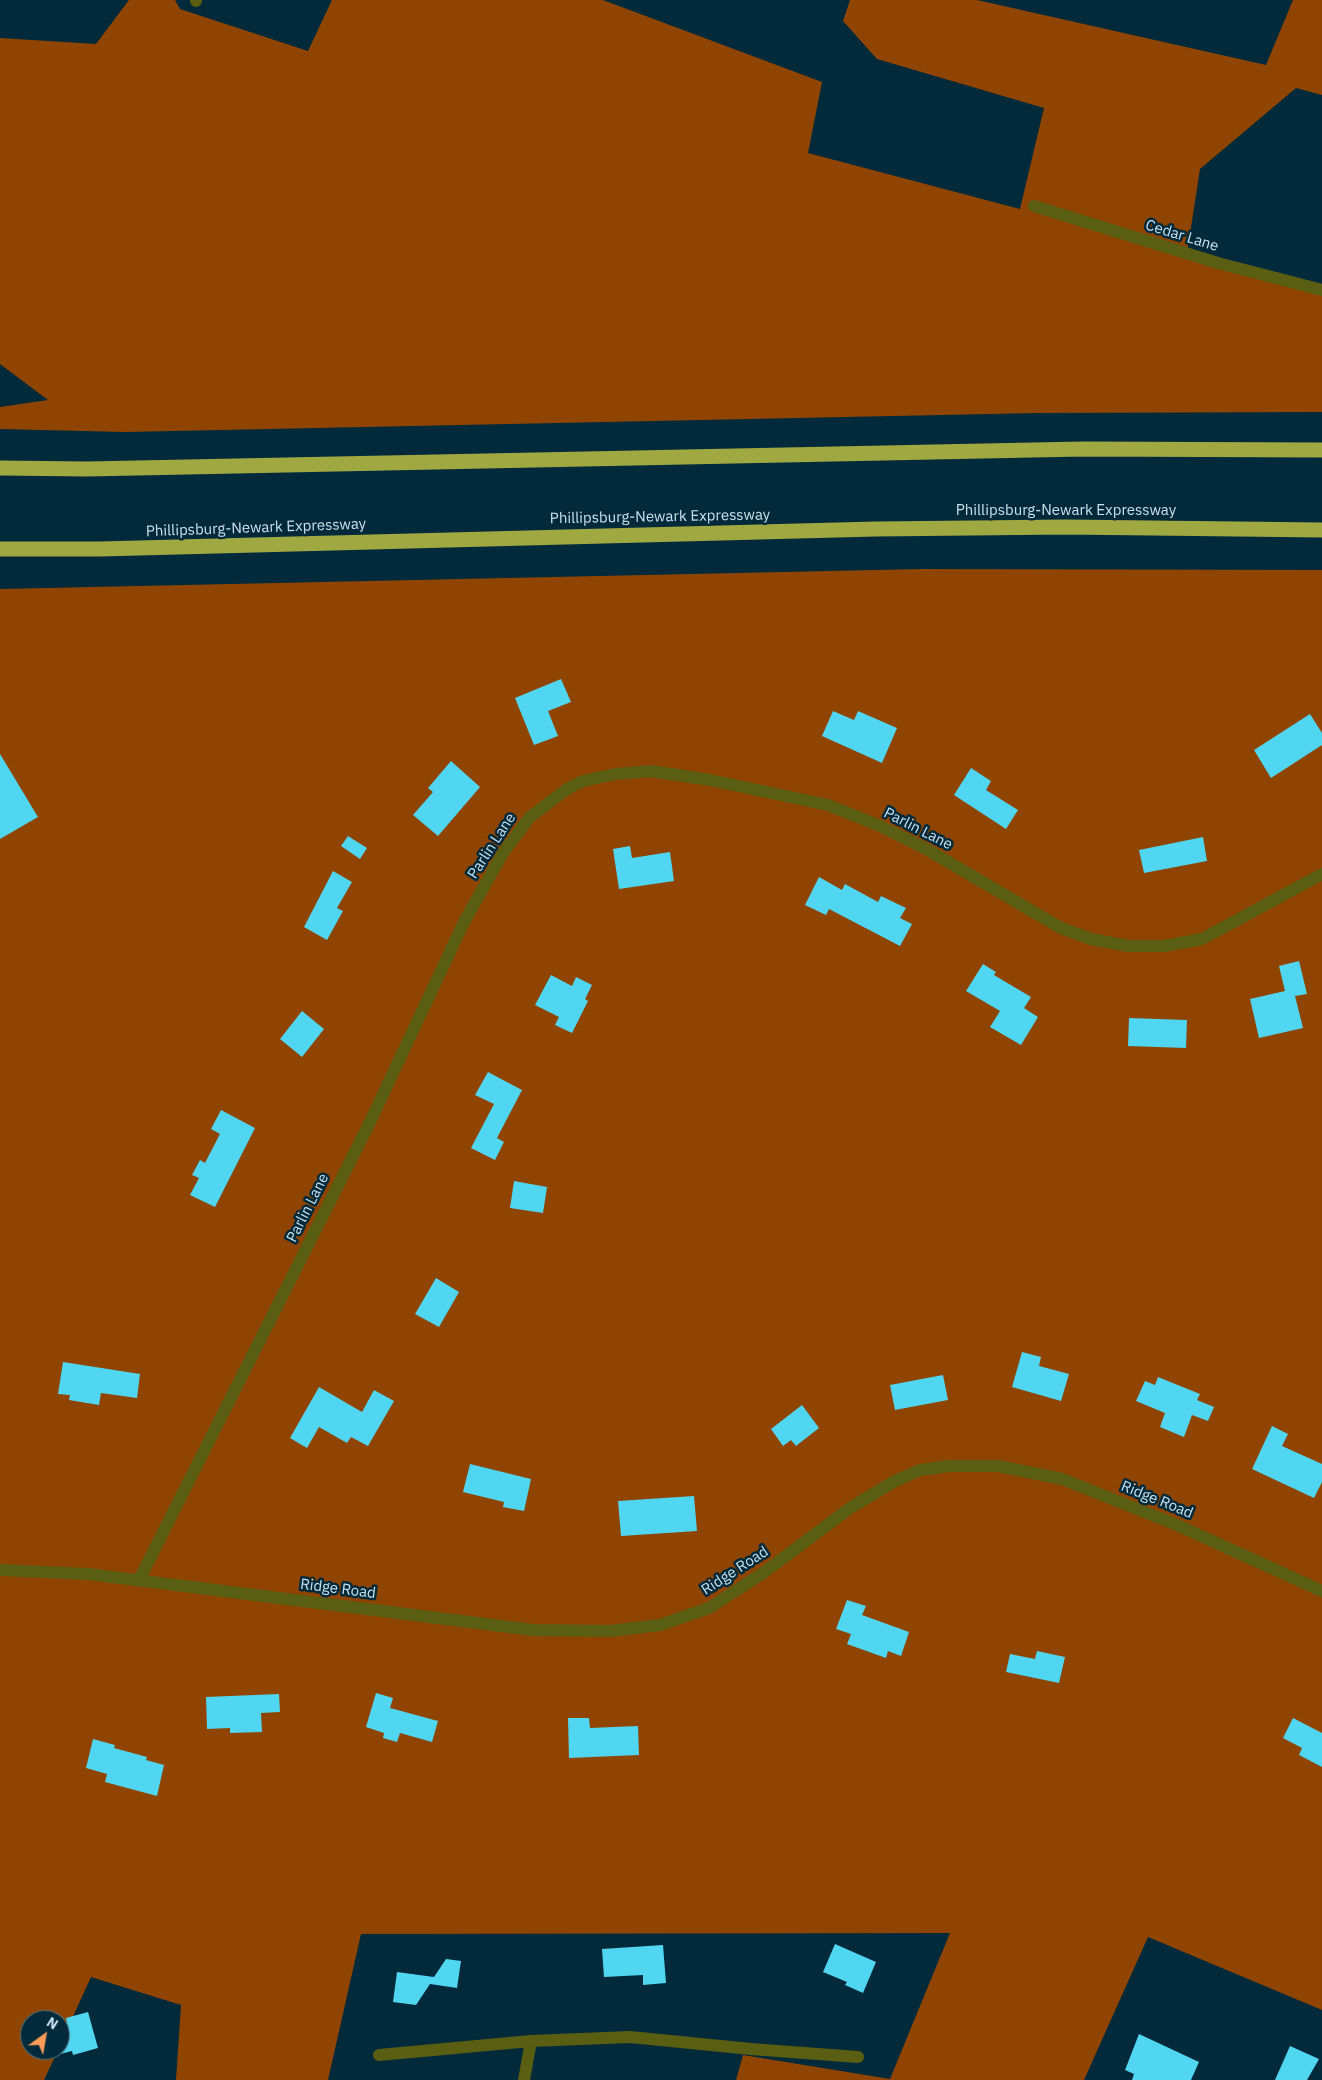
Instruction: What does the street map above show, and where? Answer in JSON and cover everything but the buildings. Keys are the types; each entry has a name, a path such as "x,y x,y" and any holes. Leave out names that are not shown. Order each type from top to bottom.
{"highway":[{"path":"0,468 97,469 1083,449 1322,450"},
{"name":"Phillipsburg-Newark Expressway","path":"0,549 100,549 876,529 1066,527 1322,530"},
{"path":"0,556 100,549"}],"street":[{"name":"Cedar Lane","path":"1034,206 1218,263 1322,290"},
{"name":"Parlin Lane","path":"139,1580 369,1124 464,922 503,853 530,817 567,789 583,781 616,774 651,772 710,780 828,806 878,825 926,850 1062,928 1091,939 1128,946 1164,946 1202,939 1322,874"},
{"name":"Ridge Road","path":"0,1570 88,1574 533,1630 610,1631 660,1625 709,1608 763,1573 850,1508 895,1481 920,1470 949,1466 998,1466 1062,1479 1177,1525 1322,1591"},
{"path":"379,2055 531,2041 630,2037 858,2057"},
{"path":"524,2080 531,2041"}],"shaded area":[{"path":"129,0 175,0 180,9 308,51 332,0 603,0 822,82 808,153 1020,209 1044,108 877,59 843,21 850,0 977,0 1266,65 1293,0 1322,0 1322,95 1296,88 1200,169 1187,253 1322,284 1322,412 1037,413 124,432 0,429 0,407 48,400 0,364 0,38 96,44"},
{"path":"922,569 1322,570 1322,2010 1148,1937 1084,2080 736,2080 743,2055 890,2079 950,1933 361,1934 328,2080 176,2080 181,2005 91,1977 70,2023 70,2010 20,2010 20,2060 53,2060 44,2080 0,2080 0,589"}]}
